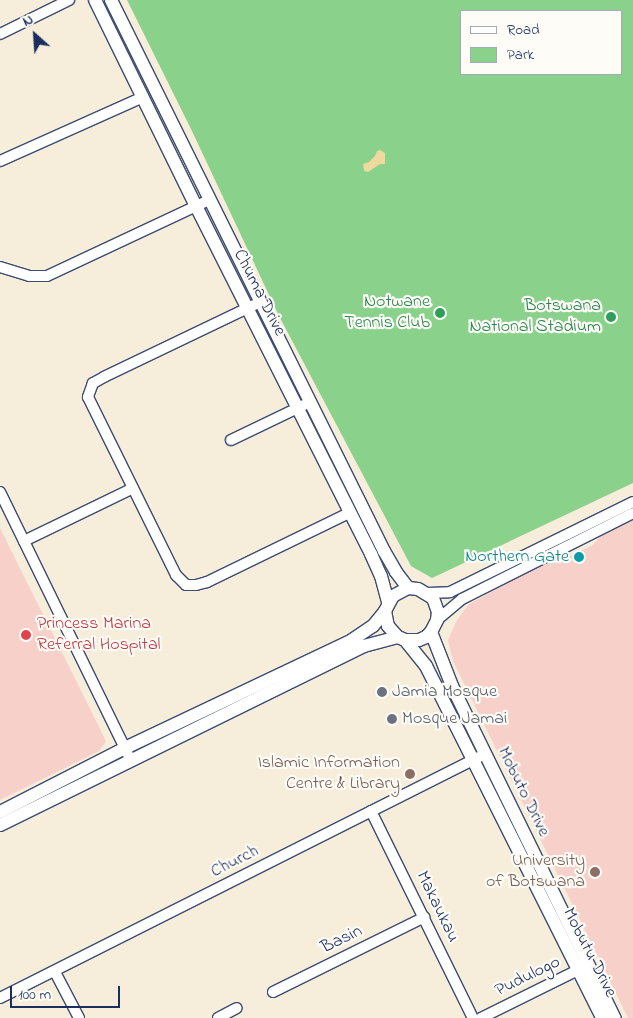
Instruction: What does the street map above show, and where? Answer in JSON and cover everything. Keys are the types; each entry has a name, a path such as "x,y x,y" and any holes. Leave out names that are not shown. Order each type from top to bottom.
{"main road":[{"name":"Chuma Drive","path":"95,0 381,576 386,607"},
{"name":"Chuma Drive","path":"111,0 384,551 408,588"},
{"path":"0,812 127,754 364,646 401,638 419,640 431,632 438,620 436,605 427,593 418,589 408,588 393,596 372,626 352,640 127,754 0,825"},
{"path":"386,607 388,626 401,638"},
{"name":"Mobuto Drive","path":"431,632 444,669 583,967 615,1018"},
{"name":"Mobutu Drive","path":"401,638 426,666 473,760 583,967 602,1018"}],"street":[{"path":"0,34 69,0"},
{"path":"0,161 143,97"},
{"path":"0,267 29,276 47,276 210,200"},
{"path":"261,302 93,383 88,397 176,575 186,585 207,582 349,512"},
{"path":"230,440 310,402"},
{"path":"24,541 134,488"},
{"path":"0,492 127,754"},
{"path":"427,593 450,592 633,502"},
{"path":"438,620 462,599 633,513"},
{"name":"Church","path":"0,998 485,754"},
{"name":"Makaukau","path":"372,811 473,1018"},
{"name":"Basin","path":"273,992 424,917"},
{"name":"Pudulogo","path":"482,1018 583,967"},
{"path":"55,972 79,1018"},
{"path":"218,1018 237,1008"}],"shaded area":[{"name":"University of Botswana","path":"633,520 633,1018 628,1018 453,661 448,640 457,620 469,604 548,561 551,563 565,556 566,558 593,545 601,535"},
{"name":"Princess Marina Referral Hospital","path":"0,528 106,741 99,751 0,800"}],"green space":[{"path":"127,0 633,0 633,483 432,578 411,566 279,316 191,129"}],"sand":[{"path":"380,150 385,153 385,164 380,164 368,172 364,171 363,164 369,162 377,151"}],"place":[{"name":"Notwane Tennis Club","path":"440,313"},
{"name":"Botswana National Stadium","path":"611,317"},
{"name":"Northern Gate","path":"579,557"},
{"name":"Princess Marina Referral Hospital","path":"26,635"},
{"name":"Jamia Mosque","path":"382,692"},
{"name":"Mosque Jamai","path":"392,719"},
{"name":"Islamic Information Centre & Library","path":"410,774"},
{"name":"University of Botswana","path":"595,872"}]}
